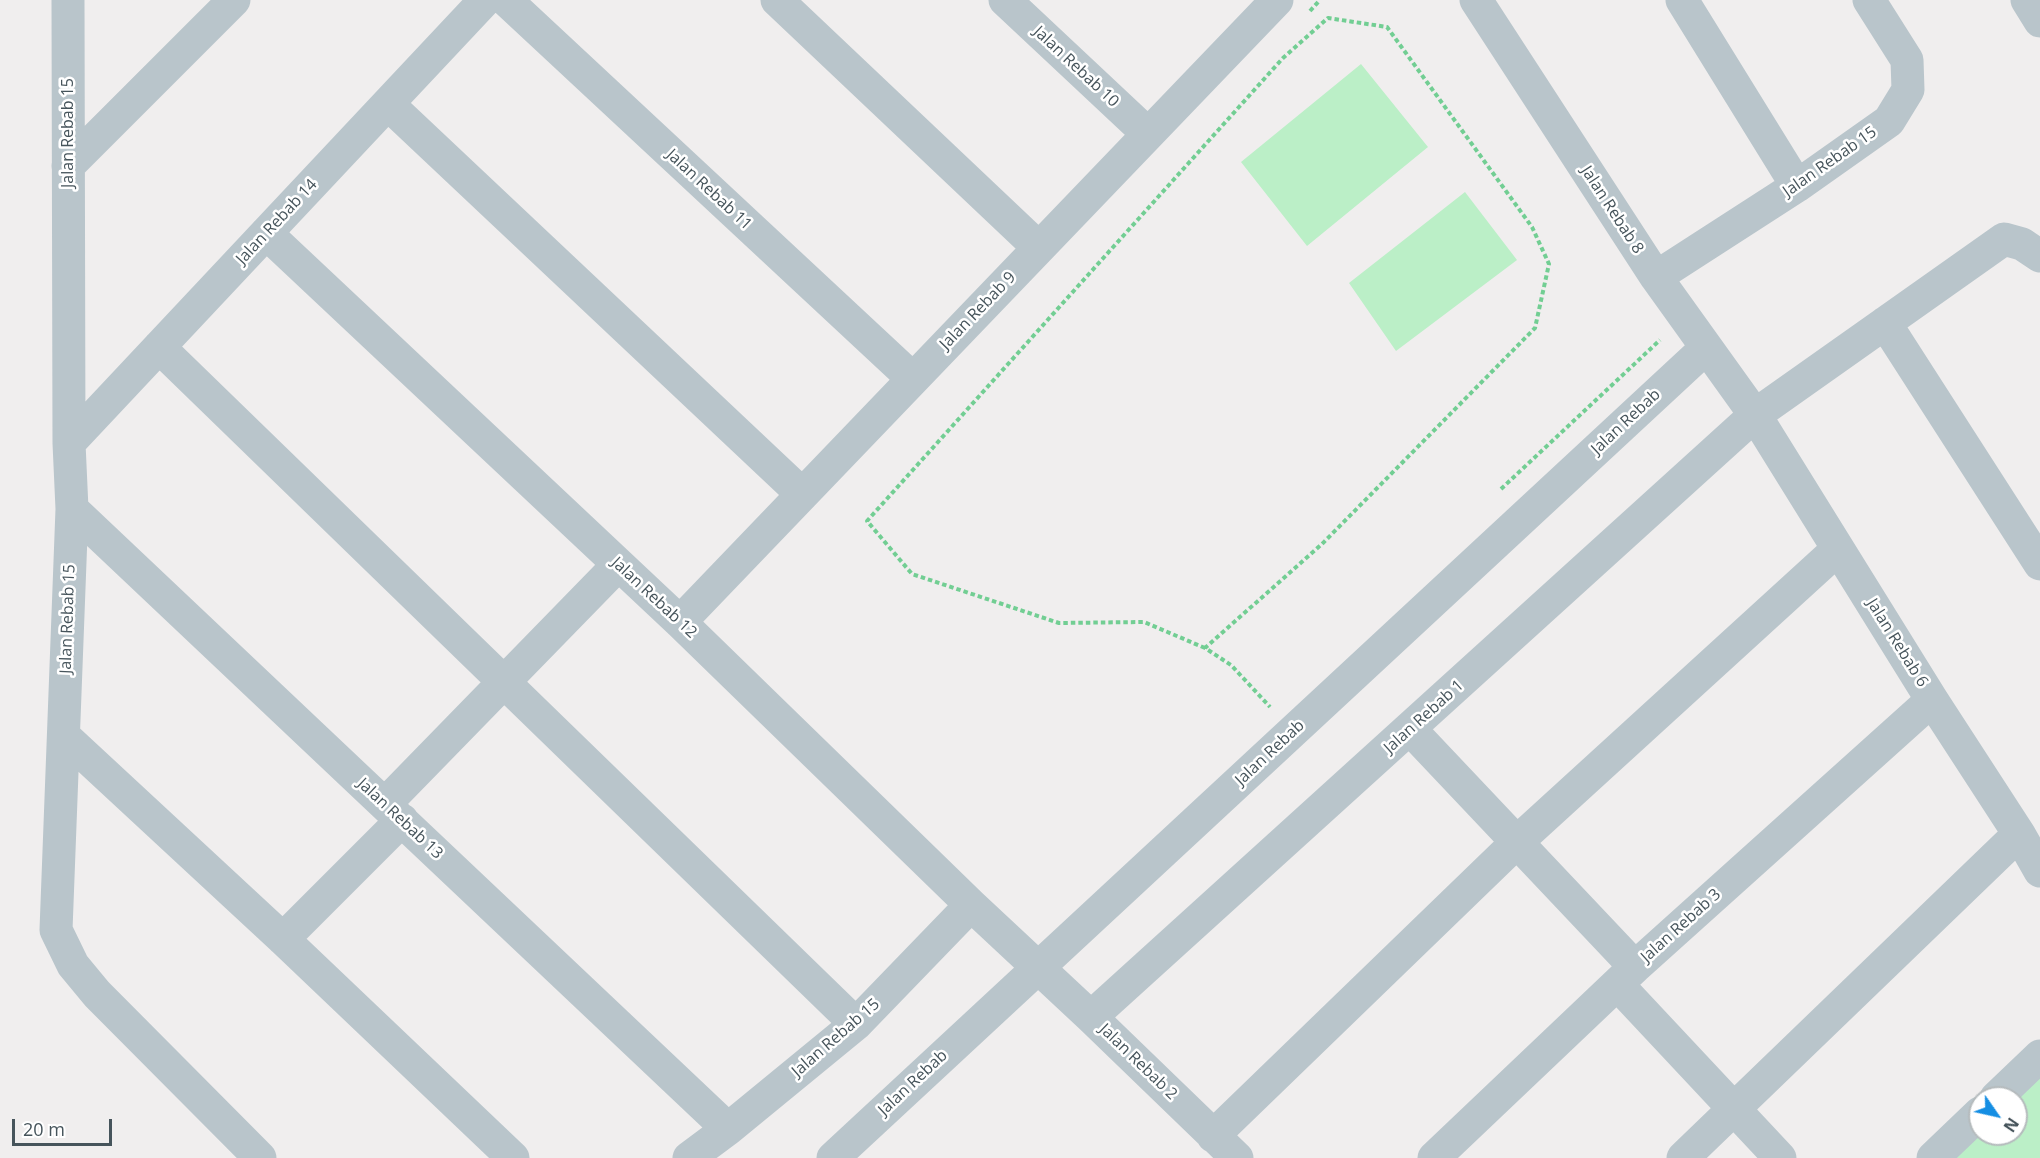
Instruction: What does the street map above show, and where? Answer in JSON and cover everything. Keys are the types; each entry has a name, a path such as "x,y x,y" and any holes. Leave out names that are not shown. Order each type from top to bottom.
{"street":[{"name":"Jalan Rebab 15","path":"68,0 69,443 72,509 56,930 73,965 97,994 260,1158"},
{"path":"68,166 234,0"},
{"name":"Jalan Rebab 14","path":"69,443 485,0"},
{"name":"Jalan Rebab 11","path":"506,0 913,379"},
{"path":"777,0 1039,248"},
{"name":"Jalan Rebab 10","path":"1005,0 1148,134"},
{"name":"Jalan Rebab 8","path":"1476,0 1656,277 1755,415"},
{"path":"1682,0 1797,186"},
{"name":"Jalan Rebab 15","path":"1656,277 1797,186 1889,121 1908,90 1907,60 1869,0"},
{"path":"2027,0 2040,21"},
{"name":"Jalan Rebab 9","path":"680,622 1148,134 1291,8"},
{"path":"388,104 802,494"},
{"name":"Jalan Rebab 12","path":"266,233 680,622 970,905 1038,967"},
{"name":"Jalan Rebab 1","path":"1091,1017 1755,415 2004,239 2022,244 2040,256"},
{"path":"1885,322 2040,564"},
{"path":"159,347 856,1024"},
{"name":"Jalan Rebab","path":"833,1158 1706,348"},
{"name":"Jalan Rebab 6","path":"1755,415 1932,700 2019,834 2040,871"},
{"name":"Jalan Rebab 13","path":"72,509 728,1130"},
{"path":"1213,1136 1518,841 1838,549"},
{"path":"283,939 505,681 618,565"},
{"name":"Jalan Rebab 3","path":"1434,1158 1626,975 1932,700"},
{"path":"1410,729 1518,841 1734,1109 1780,1158"},
{"path":"64,736 283,939 513,1158"},
{"path":"1683,1158 2019,834"},
{"name":"Jalan Rebab 15","path":"689,1158 728,1130 856,1024 970,905"},
{"name":"Jalan Rebab 2","path":"1038,967 1237,1158"},
{"path":"2009,1086 2040,1056"},
{"path":"1933,1158 1968,1124"}],"path":[{"path":"1291,8 1320,0"},
{"path":"1205,648 1322,544 1535,328 1549,264 1532,227 1387,27 1329,18 1283,58 867,520 912,574 1059,623 1144,622 1205,648 1231,664 1292,732"},
{"path":"1494,495 1668,332"},
{"path":"1268,705 1276,697"}],"green space":[{"path":"1361,64 1428,147 1307,246 1241,162"},
{"path":"1465,192 1517,260 1396,351 1349,283"},
{"path":"2040,1077 2040,1158 1954,1158 1968,1145 2028,1146 2028,1088"}]}
